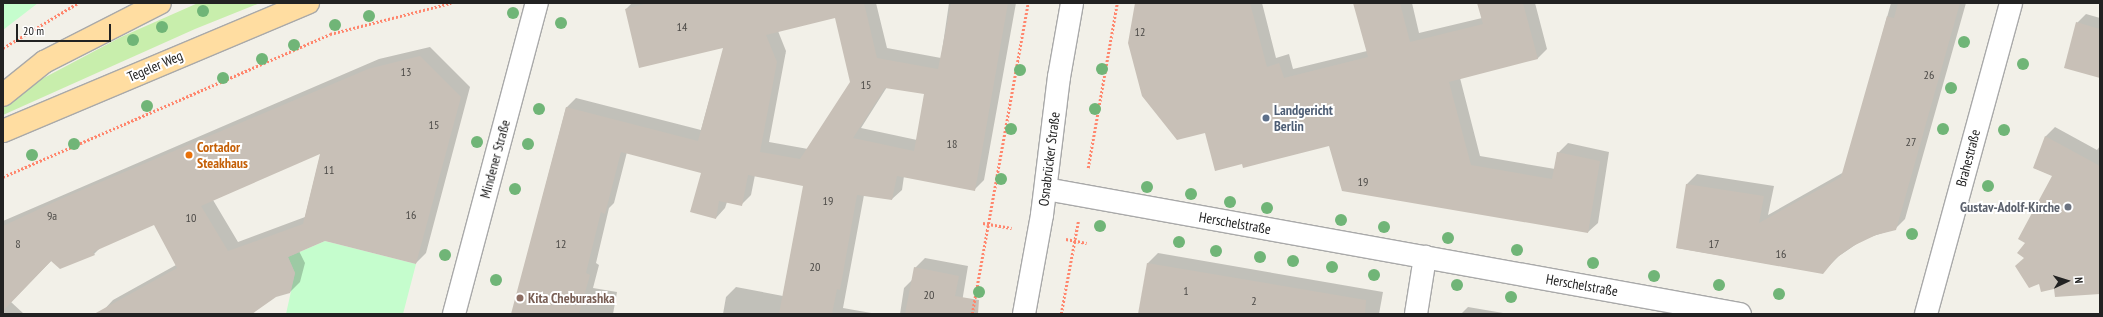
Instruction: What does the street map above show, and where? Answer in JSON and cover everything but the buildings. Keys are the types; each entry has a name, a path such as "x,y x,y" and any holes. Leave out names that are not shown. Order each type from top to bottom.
{"main road":[{"path":"3,95 44,62 160,3"},
{"name":"Tegeler Weg","path":"3,131 308,3"}],"street":[{"name":"Mindener Straße","path":"454,314 536,3"},
{"name":"Osnabrücker Straße","path":"1024,314 1046,189 1059,77 1072,3"},
{"name":"Brahestraße","path":"1926,314 2011,3"},
{"name":"Herschelstraße","path":"1046,189 1740,314"},
{"path":"1416,314 1425,257"}],"path":[{"path":"3,48 78,3"},
{"path":"3,177 330,34 451,3"},
{"path":"972,314 1028,3"},
{"path":"1090,157 1117,3"},
{"path":"1061,314 1076,231"}],"green space":[{"path":"3,3 38,3 3,30"},
{"path":"198,3 260,3 195,29 3,115 3,104 38,81 121,37"},
{"path":"325,241 416,264 403,314 286,314 295,273 288,257"}],"place":[{"name":"Landgericht Berlin","path":"1266,118"},
{"name":"Cortador Steakhaus","path":"189,155"},
{"name":"Gustav-Adolf-Kirche","path":"2068,207"},
{"name":"Kita Cheburashka","path":"520,298"}]}
